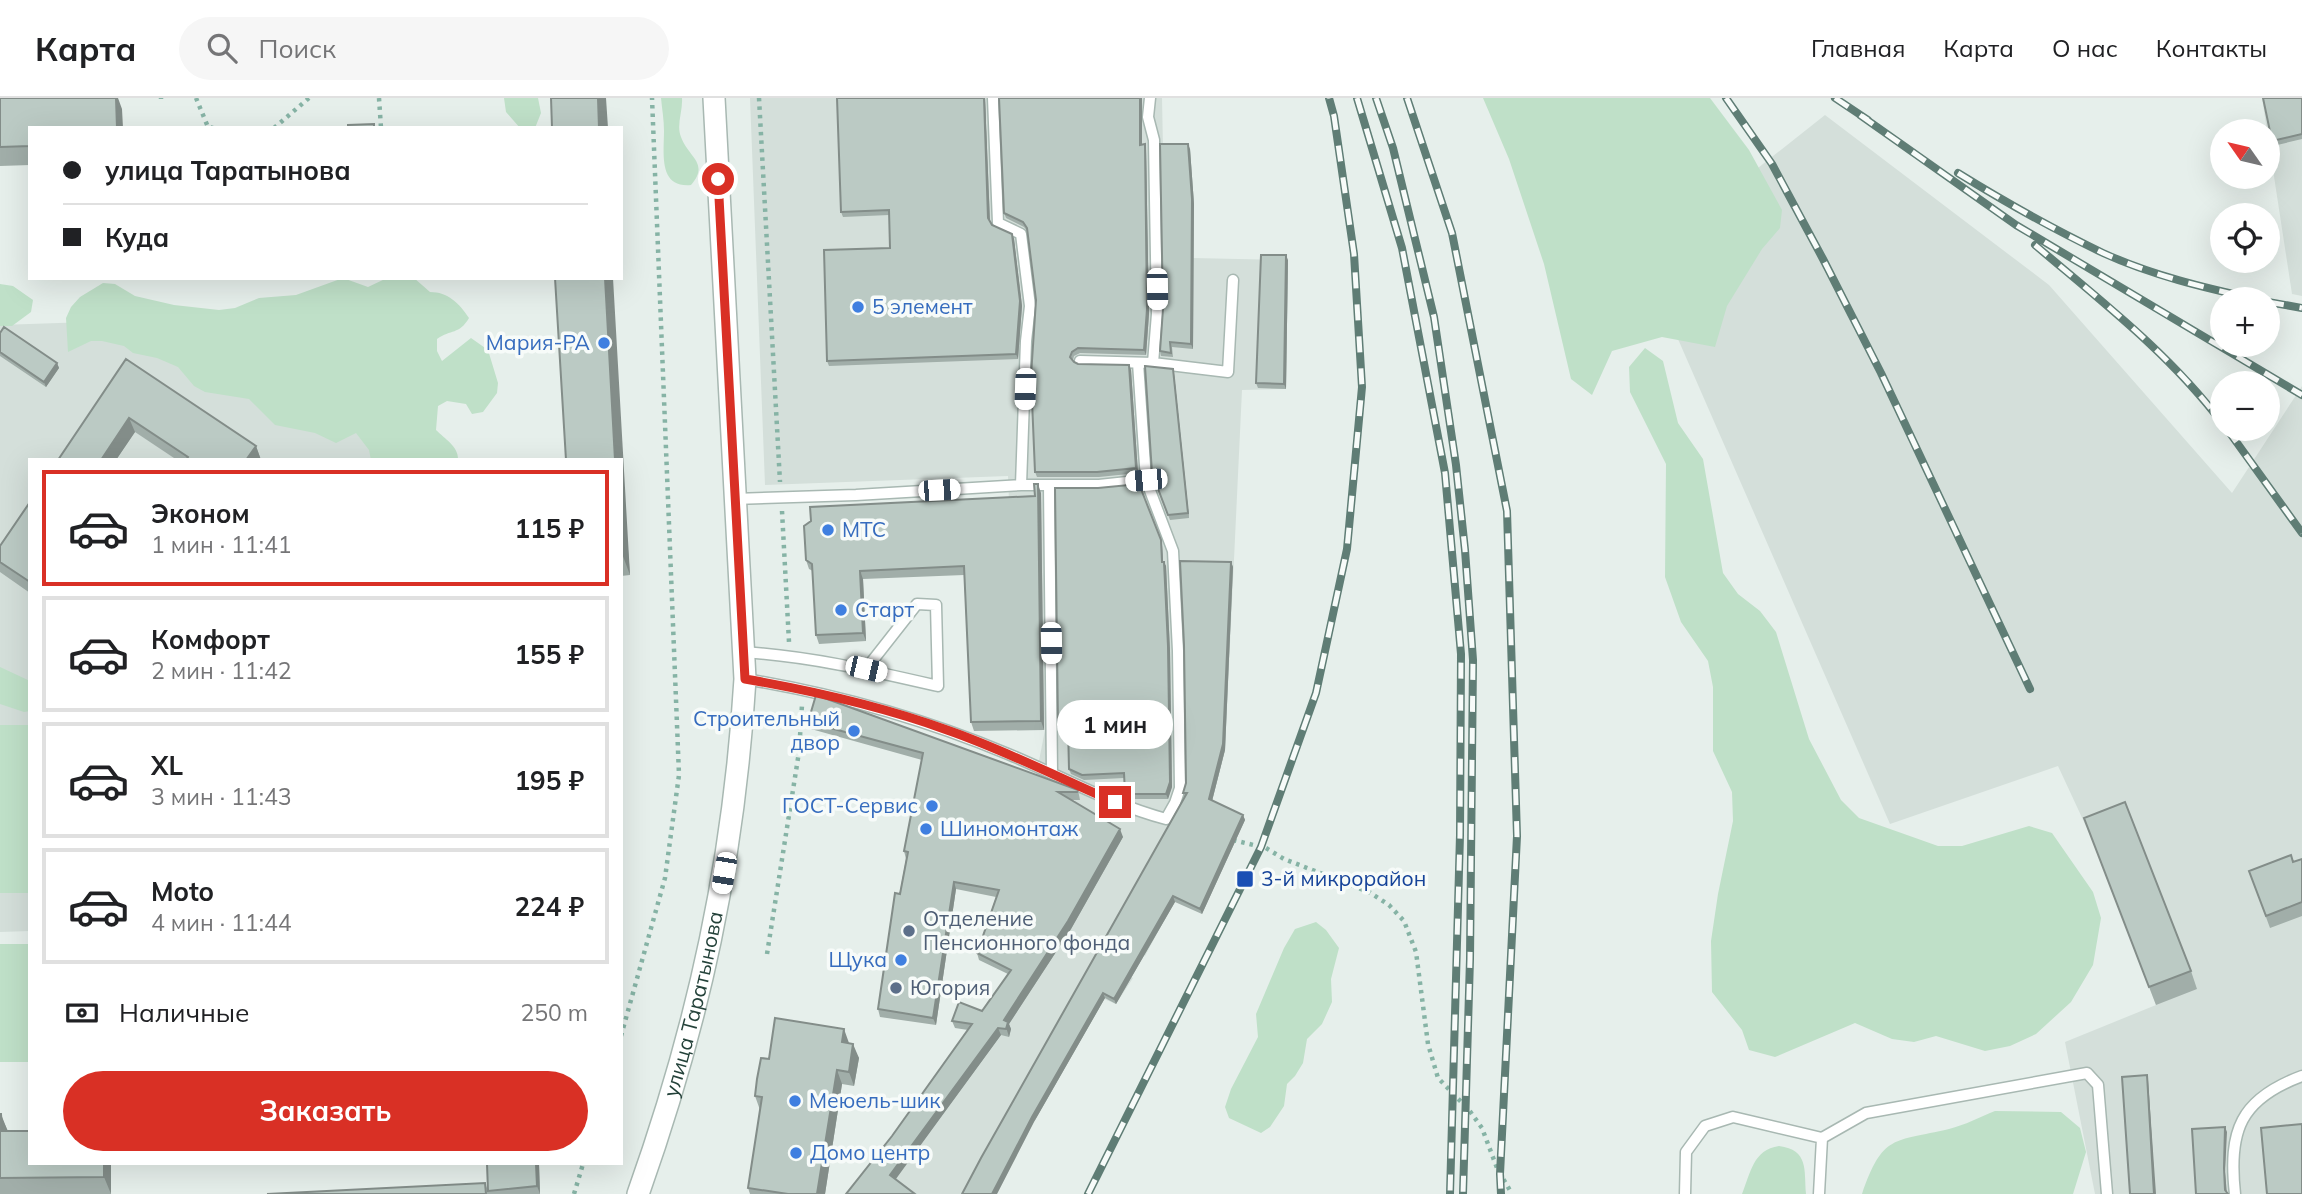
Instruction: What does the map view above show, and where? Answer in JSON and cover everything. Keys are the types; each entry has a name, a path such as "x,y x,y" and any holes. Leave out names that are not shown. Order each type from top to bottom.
{"street":[{"name":"улица Таратынова","path":"638,1194 680,1069 711,944 729,850 741,754 745,679 714,98"}],"lane":[{"path":"993,98 998,223 1021,234 1030,306 1026,341 1021,485"},
{"path":"1150,98 1148,117 1154,140 1157,314 1153,363"},
{"path":"1080,361 1153,363 1228,372 1233,280"},
{"path":"745,679 802,688 925,722 996,749 1115,802 1166,819 1180,788 1173,551 1146,480 1138,363"},
{"path":"734,499 1021,485 1098,485 1146,480"},
{"path":"1049,486 1052,773"},
{"path":"742,652 790,655 938,686 936,605 917,604 866,669"},
{"path":"1685,1194 1686,1152 1705,1126 1733,1117 1822,1138 1866,1113 2087,1073 2098,1085 2107,1194"},
{"path":"2235,1194 2234,1147 2240,1121 2265,1093 2302,1076"},
{"path":"1819,1194 1822,1138"}],"path":[{"path":"196,98 208,126"},
{"path":"276,126 309,98"},
{"path":"379,98 381,126"},
{"path":"623,1029 665,878 679,775 652,98"},
{"path":"759,98 790,655"},
{"path":"767,954 799,752 802,688"},
{"path":"1220,836 1266,848 1284,859 1369,892 1389,905 1404,921 1416,952 1428,1044 1438,1078 1469,1110 1482,1128 1497,1168 1512,1194"},
{"path":"574,1194 583,1165"}],"shaded area":[{"path":"750,98 1162,98 1163,149 1190,149 1194,204 1193,258 1288,260 1286,389 1242,390 1225,750 1207,821 1158,912 1166,917 1145,956 1135,951 1122,973 1133,978 1116,1004 1104,999 1034,1122 997,1194 855,1194 1002,994 1069,824 1076,796 1035,781 1045,730 1018,729 1008,476 765,485"},
{"path":"2262,98 2302,98 2302,296 2292,294 2276,189 2280,189 2280,119 2265,119"},
{"path":"1825,115 2049,285 2232,493 2266,441 2280,441 2280,420 2302,386 2302,1194 2095,1194 2065,1042 2156,1005 2091,837 2058,766 1890,824 1643,259"},
{"path":"406,311 410,458 28,458 28,931 0,932 0,325"}],"green space":[{"path":"504,98 538,98 541,113 536,126 518,126 506,112"},
{"path":"661,98 682,98 680,132 684,144 698,165 691,185 673,181 665,167"},
{"path":"1483,98 1710,98 1749,150 1782,210 1780,228 1762,249 1727,306 1715,347 1662,337 1612,351 1592,395 1571,379 1544,264 1509,159"},
{"path":"337,280 349,280 368,287 383,280 416,280 430,292 452,299 461,308 469,318 458,329 437,339 437,351 442,361 471,338 488,350 498,383 497,393 483,412 472,414 466,404 447,401 438,406 436,430 454,447 458,458 371,458 369,450 356,433 336,443 315,433 275,425 249,399 205,392 194,386 178,367 157,358 133,353 124,346 91,341 68,352 66,318 71,307 80,297 103,283 115,284 135,296 174,305 219,310 235,308 259,298 296,295"},
{"path":"0,284 13,286 33,300 31,312 12,326 0,326"},
{"path":"1645,348 1663,361 1678,423 1703,459 1723,573 1738,594 1760,611 1776,632 1809,739 1841,800 1859,818 1938,846 1962,846 2029,826 2052,833 2093,892 2101,918 2093,965 2071,1002 2036,1034 2010,1046 1985,1051 1936,1036 1914,1042 1892,1039 1855,1023 1775,1057 1749,1050 1742,1030 1712,992 1711,941 1733,821 1732,792 1713,751 1713,687 1708,661 1681,622 1665,577 1666,464 1630,392 1629,367"},
{"path":"0,667 28,680 28,711 0,704"},
{"path":"0,725 28,725 28,893 0,893"},
{"path":"1316,922 1326,930 1339,948 1331,979 1332,1002 1322,1024 1307,1039 1303,1063 1287,1084 1284,1106 1270,1127 1261,1133 1229,1118 1225,1107 1231,1089 1258,1037 1256,1014 1284,948 1295,929"},
{"path":"0,944 28,944 28,1062 0,1062"},
{"path":"1995,1111 2061,1112 2080,1128 2086,1152 2073,1194 1862,1194 1877,1160 1892,1144 1902,1139 1955,1127"},
{"path":"1779,1146 1796,1152 1803,1162 1806,1194 1742,1194 1758,1157 1770,1148"}],"building":[{"path":"0,98 116,98 117,126 28,126 28,146 0,147"},
{"path":"551,98 598,98 599,126 552,126"},
{"path":"837,98 984,98 988,218 992,225 1012,234 1020,301 1016,354 827,361 824,250 890,248 889,210 841,212"},
{"path":"999,98 1140,98 1140,145 1145,144 1147,309 1144,350 1078,348 1070,357 1078,364 1129,365 1136,468 1097,472 1035,472 1031,376 1036,300 1027,228 1023,222 1004,213"},
{"path":"2263,98 2302,98 2302,134 2280,139 2280,119 2267,119"},
{"path":"374,124 374,126 348,126"},
{"path":"1160,144 1188,144 1192,199 1191,344 1170,342 1171,353 1160,351 1163,309"},
{"path":"1261,255 1286,255 1284,384 1256,383"},
{"path":"555,280 605,280 615,458 566,458"},
{"path":"4,327 57,363 44,382 0,352 0,333"},
{"path":"126,359 256,446 247,458 187,458 129,418 102,458 59,458"},
{"path":"1145,366 1173,369 1188,513 1168,515 1152,473"},
{"name":"Старт","path":"1034,484 1038,484 1041,721 971,722 964,566 860,571 863,633 816,635 812,564 806,560 804,526 811,521 810,507 1035,496"},
{"path":"1139,484 1161,540 1164,562 1170,782 1166,794 1125,793 1124,773 1082,775 1069,769 1068,726 1058,726 1055,488"},
{"path":"28,505 28,581 0,562 0,546"},
{"path":"1180,561 1231,562 1223,744 1209,799 1243,815 1200,909 1173,896 1114,999 1103,993 1032,1117 992,1194 962,1194 1187,793 1183,793 1186,783"},
{"path":"816,695 1078,790 1058,792 1120,829 1068,921 1004,1020 1008,1022 1006,1029 998,1028 890,1175 915,1194 846,1194 892,1136 972,1024 952,1021 959,1002 982,1011 1011,970 977,953 999,890 954,882 933,1018 878,1009 895,893 900,894 908,852 904,851 923,753 808,722"},
{"path":"2125,802 2191,971 2149,987 2084,818"},
{"path":"2291,855 2293,862 2302,859 2302,902 2266,916 2249,871"},
{"name":"Домо центр","path":"775,1018 844,1029 842,1042 853,1044 849,1072 837,1070 817,1194 788,1194 748,1188 762,1097 755,1096 757,1079 761,1058 769,1059"},
{"path":"2147,1075 2154,1194 2130,1194 2122,1077"},
{"path":"0,1114 2,1131 28,1131 28,1165 104,1165 104,1177 0,1178"},
{"path":"2302,1124 2302,1194 2267,1194 2261,1128"},
{"path":"2225,1127 2224,1168 2225,1190 2228,1194 2196,1194 2192,1129"},
{"path":"487,1165 536,1165 537,1186 488,1191"},
{"path":"485,1183 486,1194 267,1194"}],"railway":[{"path":"1088,1194 1261,847 1316,693 1347,549 1362,387 1354,254 1329,98"},
{"path":"1357,98 1402,248 1445,473 1461,654 1460,835 1450,1194"},
{"path":"1376,98 1393,148 1434,317 1456,465 1465,550 1473,660 1470,959 1463,1194"},
{"path":"1407,98 1452,233 1507,511 1517,836 1501,1194"},
{"path":"1726,98 1772,164 1823,259 1881,373 2030,689"},
{"path":"1835,98 1868,120"},
{"path":"1860,115 2016,225 2302,395"},
{"path":"1958,173 2011,205 2103,253 2140,268 2210,288"},
{"path":"2035,245 2157,351 2210,408"},
{"path":"2280,304 2302,308"},
{"path":"2236,441 2302,533"}],"place":[{"name":"5 элемент","path":"858,307"},
{"name":"Мария-РА","path":"604,343"},
{"name":"МТС","path":"828,530"},
{"name":"Старт","path":"841,610"},
{"name":"Строительный двор","path":"854,731"},
{"name":"ГОСТ-Сервис","path":"932,806"},
{"name":"Шиномонтаж","path":"926,829"},
{"name":"3-й микрорайон","path":"1245,879"},
{"name":"Отделение Пенсионного фонда","path":"909,931"},
{"name":"Щука","path":"901,960"},
{"name":"Югория","path":"896,988"},
{"name":"Меюель-шик","path":"795,1101"},
{"name":"Домо центр","path":"796,1153"}],"route":[{"path":"718,179 745,679 802,688 887,710 1008,754 1115,802"}]}
